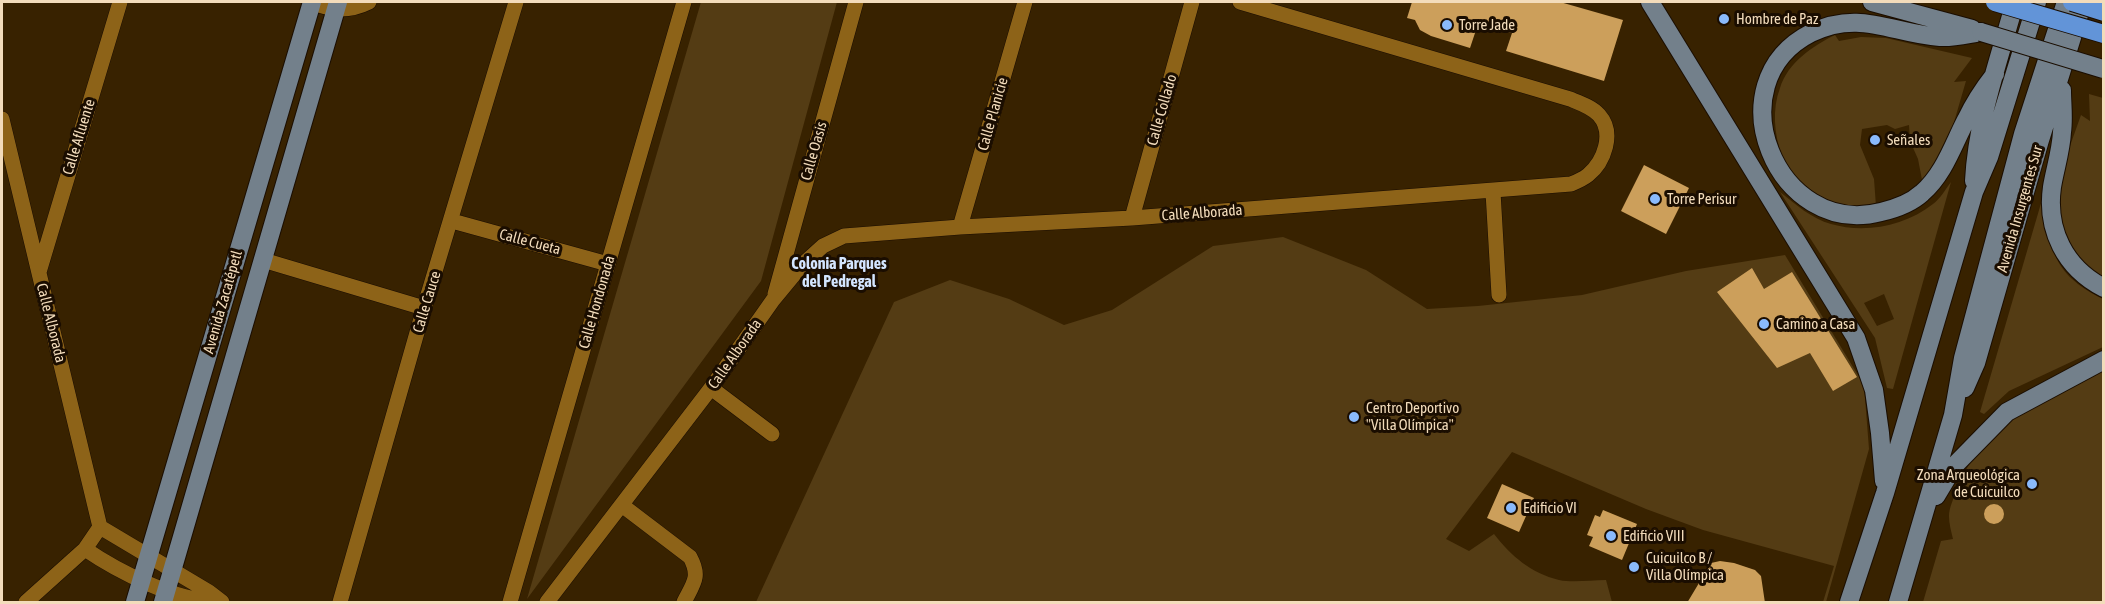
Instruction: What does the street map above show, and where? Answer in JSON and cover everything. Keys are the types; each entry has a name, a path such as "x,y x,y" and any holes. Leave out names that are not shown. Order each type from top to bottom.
{"highway":[{"path":"1995,2 2103,34"},
{"path":"2031,2 2103,24"},
{"path":"2072,2 2103,12"}],"main road":[{"name":"Avenida Zacatépetl","path":"135,603 311,2"},
{"path":"1650,2 1856,338 1874,390 1885,494"},
{"path":"1872,2 2103,69"},
{"path":"1974,192 1975,153 2015,2"},
{"path":"1850,603 1885,494 1974,192 1989,157 2037,2"},
{"name":"Avenida Insurgentes Sur","path":"1898,603 1953,415 1963,358 2023,134 2066,2"},
{"name":"Avenida Insurgentes Sur","path":"1953,415 1976,363 2040,140 2083,2"},
{"name":"Avenida Zacatépetl","path":"164,596 337,6"},
{"path":"1981,32 1941,37 1878,24 1850,23 1826,27 1801,39 1790,47 1774,67 1763,98 1762,120 1770,155 1780,173 1789,183 1820,207 1834,212 1855,214 1887,211 1921,194 1931,183 1948,158 1974,104 1995,74"},
{"path":"2062,74 2062,132 2052,189 2052,226 2068,258 2088,279 2103,288"},
{"path":"1923,518 1954,466 2007,412 2103,360"}],"street":[{"name":"Calle Afluente","path":"39,273 120,2"},
{"path":"311,2 358,7 369,2"},
{"name":"Calle Cauce","path":"340,603 424,308 516,2"},
{"name":"Calle Hondonada","path":"510,603 684,2"},
{"name":"Calle Oasis","path":"773,300 856,2"},
{"name":"Calle Planicie","path":"960,227 1025,2"},
{"name":"Calle Collado","path":"1132,218 1192,2"},
{"name":"Calle Alborada","path":"547,603 711,388 773,300 802,265 823,246 844,236 1132,218 1493,192 1571,184 1588,175 1601,158 1607,143 1606,128 1599,115 1570,99 1240,2"},
{"name":"Calle Alborada","path":"2,119 100,527"},
{"path":"1493,192 1499,295"},
{"name":"Calle Cueta","path":"452,221 608,264"},
{"path":"263,260 424,308"},
{"path":"711,388 772,434"},
{"path":"622,506 690,557 696,569 696,577 684,603"},
{"path":"26,603 85,549 100,527 209,592 220,602"},
{"path":"85,549 100,561 141,581 164,596 220,602"}],"shaded area":[{"path":"701,2 837,2 761,281 527,599"},
{"path":"1835,35 1839,41 1861,37 1886,38 1972,58 1954,82 1966,81 1941,157 1923,185 1918,159 1910,141 1909,125 1895,129 1887,125 1862,129 1860,145 1874,179 1876,206 1866,209 1852,208 1827,200 1804,185 1787,166 1777,139 1775,122 1777,96 1789,70 1802,56"},
{"path":"2089,94 2103,98 2103,280 2077,258 2063,237 2056,209 2065,160 2081,115 2090,121"},
{"path":"1951,182 1893,389 1887,388 1875,338 1780,192 1804,211 1824,222 1844,227 1871,228 1897,223 1922,212 1936,202","holes":["1884,294 1894,319 1877,326 1864,303"]},
{"path":"2044,193 2052,244 2062,268 2085,289 2103,299 2103,347 2009,391 1984,414 1980,412"},
{"name":"Centro Deportivo \"Villa Olímpica\"","path":"1283,237 1366,270 1427,309 1582,295 1686,271 1785,255 1864,385 1869,449 1826,602 1823,602 1834,566 1703,530 1646,509 1512,452 1446,539 1469,551 1494,534 1522,563 1539,573 1559,580 1606,580 1612,602 756,602 894,302 950,280 1009,299 1064,325 1112,310 1213,246"},
{"name":"Zona Arqueológica de Cuicuilco","path":"2103,369 2103,602 1923,602 1941,541 1953,539 1949,516 1953,499 1968,467 1982,447 1999,430 2038,403"}],"building":[{"path":"1412,2 1560,2 1623,20 1604,81 1506,51 1512,33 1478,24 1470,48 1431,36 1420,30 1415,20 1407,18"},
{"name":"Torre Perisur","path":"1644,165 1689,188 1666,234 1621,211"},
{"path":"1752,268 1764,289 1792,272 1857,377 1833,391 1810,353 1777,368 1717,292"},
{"name":"Edificio VI","path":"1502,484 1534,498 1519,532 1487,518"},
{"path":"1994,504 2001,507 2004,514 2001,521 1994,524 1987,521 1984,514 1987,507"},
{"name":"Edificio VIII","path":"1603,510 1637,524 1622,560 1589,546 1593,537 1587,535 1595,515 1600,517"},
{"path":"1720,561 1755,570 1761,576 1765,603 1687,603 1711,563"}],"place":[{"name":"Hombre de Paz","path":"1724,19"},
{"name":"Torre Jade","path":"1447,25"},
{"name":"Señales","path":"1875,140"},
{"name":"Torre Perisur","path":"1655,199"},
{"name":"Camino a Casa","path":"1764,324"},
{"name":"Centro Deportivo \"Villa Olímpica\"","path":"1354,417"},
{"name":"Zona Arqueológica de Cuicuilco","path":"2032,484"},
{"name":"Edificio VI","path":"1511,508"},
{"name":"Edificio VIII","path":"1611,536"},
{"name":"Cuicuilco B / Villa Olímpica","path":"1634,567"}],"district":[{"name":"Colonia Parques del Pedregal","path":"839,273"}]}
